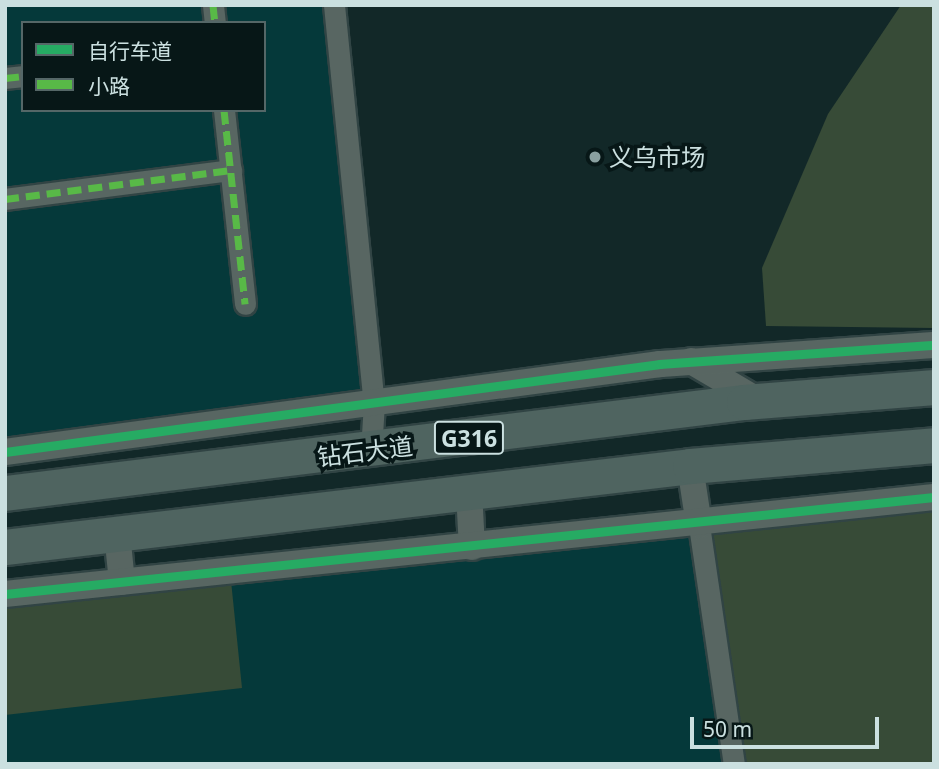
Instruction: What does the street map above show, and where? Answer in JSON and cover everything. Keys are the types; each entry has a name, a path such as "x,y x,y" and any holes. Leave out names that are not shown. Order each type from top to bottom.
{"highway":[{"name":"钻石大道","path":"5,493 371,451 760,401 934,387"},
{"name":"G316","path":"5,547 690,466 934,445"}],"street":[{"path":"334,5 374,403 371,451"},
{"path":"225,112 245,304"},
{"path":"5,199 231,170"},
{"path":"5,452 691,361 934,345"},
{"path":"691,361 760,401"},
{"path":"690,466 734,764"},
{"path":"468,492 472,547"},
{"path":"5,594 699,525 934,497"},
{"path":"117,533 122,582"}],"shaded area":[{"path":"5,5 334,5 374,403 5,451"},
{"path":"699,525 734,764 5,764 5,596"}],"green space":[{"path":"901,5 934,5 934,328 766,326 762,268 828,114"},
{"path":"934,497 934,764 734,764 699,525"},
{"path":"230,571 242,688 5,715 5,596"}],"marked path":[{"path":"213,5 215,21"},
{"path":"5,78 21,76"},
{"path":"224,112 245,304"},
{"path":"5,199 231,170"}],"cycle path":[{"path":"5,452 660,364 934,345"},
{"path":"5,594 934,497"}],"place":[{"name":"义乌市场","path":"595,157"}]}
